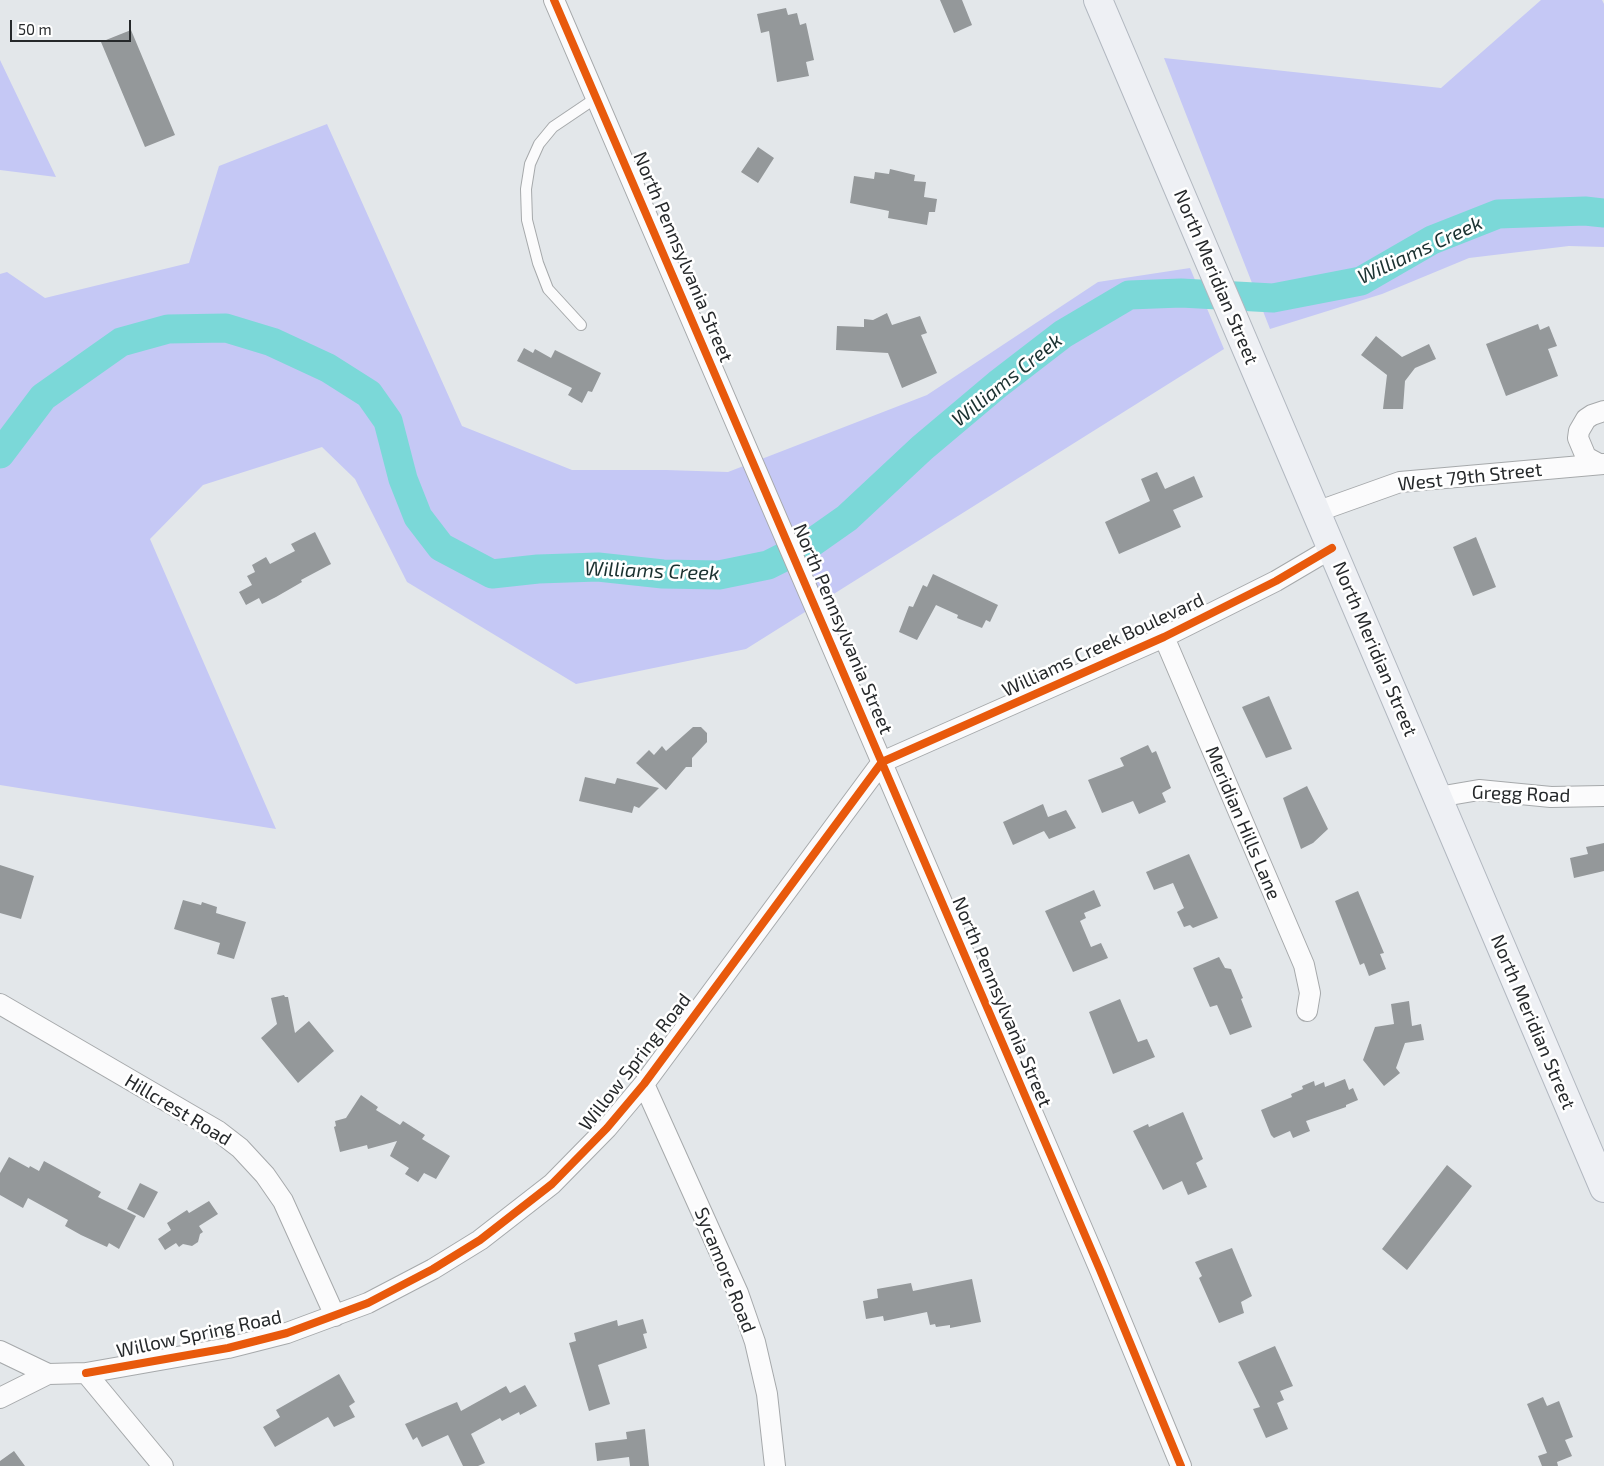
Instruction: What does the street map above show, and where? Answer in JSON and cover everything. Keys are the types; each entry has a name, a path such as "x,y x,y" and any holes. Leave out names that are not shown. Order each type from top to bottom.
{"main road":[{"name":"North Meridian Street","path":"1098,0 1604,1188"}],"street":[{"name":"North Pennsylvania Street","path":"554,0 770,498 1100,1270 1181,1466"},
{"name":"West 79th Street","path":"1601,464 1586,457 1578,438 1579,431 1586,419 1604,411"},
{"name":"West 79th Street","path":"1316,512 1400,482 1601,464"},
{"name":"Williams Creek Boulevard","path":"882,762 1164,637 1276,581 1332,548"},
{"name":"Meridian Hills Lane","path":"1164,637 1304,965 1310,993 1307,1011"},
{"name":"Willow Spring Road","path":"48,1374 86,1373 228,1348 287,1333 368,1304 433,1269 480,1240 526,1206 578,1159 644,1084 882,762"},
{"name":"Gregg Road","path":"1438,797 1479,790 1551,797 1604,796"},
{"name":"Hillcrest Road","path":"0,1004 218,1131 240,1148 265,1174 283,1201 335,1316"},
{"name":"Sycamore Road","path":"644,1084 738,1293 755,1342 767,1394 775,1466"},
{"path":"0,1351 48,1374"},
{"path":"86,1373 163,1466"},
{"path":"0,1398 48,1374"}],"lane":[{"path":"581,325 548,289 538,263 527,220 526,188 530,164 539,144 552,128 596,98"}],"shaded area":[{"path":"1541,0 1602,0 1604,4 1604,247 1569,246 1469,258 1382,294 1270,329 1164,58 1441,88"},
{"path":"0,60 56,177 0,170"},
{"path":"327,124 462,426 572,470 728,472 927,395 1098,282 1190,268 1224,349 746,649 576,684 407,582 355,479 322,447 203,485 150,539 276,829 0,785 0,274 7,272 45,298 189,263 219,166"}],"building":[{"path":"940,0 962,0 972,25 954,33"},
{"path":"786,8 788,15 797,13 800,25 806,23 814,60 806,62 809,76 777,82 769,31 761,33 757,14"},
{"path":"131,30 175,135 145,147 101,42"},
{"path":"758,147 774,158 758,183 741,172"},
{"path":"890,169 915,175 914,181 926,182 924,197 937,199 935,212 929,212 927,225 888,218 889,211 850,203 854,176 874,179 875,172 889,174"},
{"path":"887,313 892,325 920,316 927,333 921,335 937,373 902,388 888,353 836,350 837,326 864,327 864,319 873,320"},
{"path":"1538,324 1540,330 1549,326 1557,346 1548,349 1558,376 1506,396 1486,344"},
{"path":"1376,336 1402,357 1429,344 1436,359 1415,368 1405,381 1403,409 1383,409 1387,375 1361,355"},
{"path":"524,348 533,353 535,349 551,358 555,350 601,373 592,392 588,391 582,403 568,395 572,388 517,361"},
{"path":"1157,472 1165,489 1194,476 1203,497 1173,510 1181,527 1119,554 1105,522 1150,501 1141,479"},
{"path":"315,532 331,564 262,604 259,598 246,605 239,592 252,585 247,576 255,572 252,565 266,557 270,564 295,551 291,544"},
{"path":"1476,537 1496,587 1473,596 1453,547"},
{"path":"933,574 998,605 990,622 986,620 982,628 957,618 958,615 936,605 917,640 899,632 909,606 913,607 923,585 927,587"},
{"path":"1269,696 1292,749 1266,758 1242,707"},
{"path":"693,727 701,727 707,733 707,742 692,758 692,767 686,767 666,790 636,763 649,750 654,755 662,746 666,751"},
{"path":"1148,745 1152,753 1156,751 1171,788 1162,793 1166,802 1139,814 1133,801 1102,813 1088,780 1124,766 1120,758"},
{"path":"585,777 615,784 617,778 659,788 639,808 634,806 632,813 579,801"},
{"path":"1307,786 1328,829 1313,843 1301,849 1283,798"},
{"path":"1043,804 1048,817 1066,810 1076,828 1049,839 1044,831 1013,845 1003,822"},
{"path":"1604,843 1604,871 1574,878 1570,858 1588,854 1586,847"},
{"path":"1189,854 1218,918 1193,928 1190,925 1184,927 1177,912 1184,908 1173,883 1154,890 1146,872"},
{"path":"0,865 34,876 21,919 0,913"},
{"path":"1094,890 1101,906 1084,913 1086,918 1080,921 1091,947 1101,943 1108,958 1073,972 1045,911"},
{"path":"1358,891 1384,953 1380,954 1386,969 1369,976 1364,963 1360,965 1335,901"},
{"path":"183,900 201,905 202,902 217,907 216,913 246,922 234,959 217,954 220,943 174,929"},
{"path":"1219,957 1225,968 1231,969 1252,1027 1230,1035 1217,1005 1210,1007 1193,968"},
{"path":"284,995 288,997 295,1033 309,1021 334,1051 298,1083 261,1038 277,1024 271,998"},
{"path":"1120,999 1138,1042 1147,1039 1155,1057 1113,1074 1089,1012"},
{"path":"1409,1001 1412,1026 1421,1024 1424,1040 1405,1043 1396,1068 1400,1073 1384,1086 1363,1060 1375,1027 1394,1024 1391,1004"},
{"path":"1345,1079 1349,1090 1353,1088 1358,1100 1346,1105 1346,1107 1306,1121 1310,1131 1293,1138 1290,1131 1274,1138 1271,1135 1261,1110 1292,1097 1291,1094 1303,1089 1302,1086 1314,1081 1315,1086 1324,1082 1325,1087"},
{"path":"361,1095 378,1107 376,1110 400,1125 403,1121 425,1135 422,1139 450,1156 436,1179 424,1173 418,1182 405,1174 409,1168 390,1156 397,1141 368,1149 367,1145 340,1152 334,1127 336,1126 335,1121 346,1118"},
{"path":"1183,1112 1203,1159 1196,1163 1207,1187 1188,1195 1182,1181 1163,1190 1133,1131 1148,1124 1149,1127"},
{"path":"9,1157 29,1168 30,1166 39,1171 44,1161 101,1192 98,1197 136,1216 119,1249 109,1243 107,1247 81,1235 65,1226 68,1220 28,1198 23,1208 0,1195 0,1173"},
{"path":"1447,1165 1472,1186 1407,1270 1382,1249"},
{"path":"140,1183 158,1192 144,1218 127,1209"},
{"path":"209,1201 218,1214 199,1226 203,1232 200,1234 198,1242 192,1246 183,1244 179,1247 176,1243 165,1250 158,1239 171,1230 167,1223 187,1210 189,1213"},
{"path":"1232,1248 1252,1296 1241,1302 1244,1313 1219,1323 1199,1278 1202,1276 1195,1262"},
{"path":"972,1279 981,1322 950,1328 950,1325 936,1327 935,1324 930,1325 927,1312 884,1321 883,1316 866,1319 863,1301 878,1298 877,1289 911,1283 913,1291"},
{"path":"643,1319 647,1333 643,1334 647,1348 598,1365 610,1404 589,1411 569,1343 576,1341 574,1333 617,1320 618,1326"},
{"path":"1275,1346 1293,1386 1280,1391 1284,1400 1277,1403 1288,1429 1266,1438 1253,1409 1260,1407 1238,1362"},
{"path":"339,1374 355,1402 349,1406 355,1417 334,1427 328,1417 275,1447 263,1427 280,1417 276,1410"},
{"path":"525,1385 537,1406 520,1415 519,1412 502,1421 500,1418 471,1434 485,1463 478,1466 463,1466 448,1435 422,1447 417,1437 413,1440 405,1424 457,1402 461,1411 506,1386 510,1393"},
{"path":"1543,1397 1547,1406 1559,1401 1573,1437 1565,1440 1572,1456 1557,1462 1558,1466 1542,1466 1538,1456 1547,1453 1527,1404"},
{"path":"645,1429 649,1466 630,1466 629,1457 597,1461 595,1443 627,1439 626,1432"},
{"path":"14,1451 25,1466 0,1466 0,1461"}],"waterway":[{"name":"Williams Creek","path":"0,454 43,397 121,342 168,329 226,328 272,342 328,368 369,394 388,421 403,479 418,517 441,547 492,574 538,569 598,567 663,574 719,575 768,565 810,544 847,518 922,448 998,384 1063,334 1129,295 1181,293 1273,298 1361,281 1432,240 1498,214 1585,211 1604,213"}],"cycle path":[{"path":"554,0 1100,1270 1181,1466"},
{"path":"86,1373 228,1348 287,1333 368,1303 433,1269 480,1240 552,1184 607,1128 644,1084 882,762 1164,637 1276,581 1332,548"}]}
